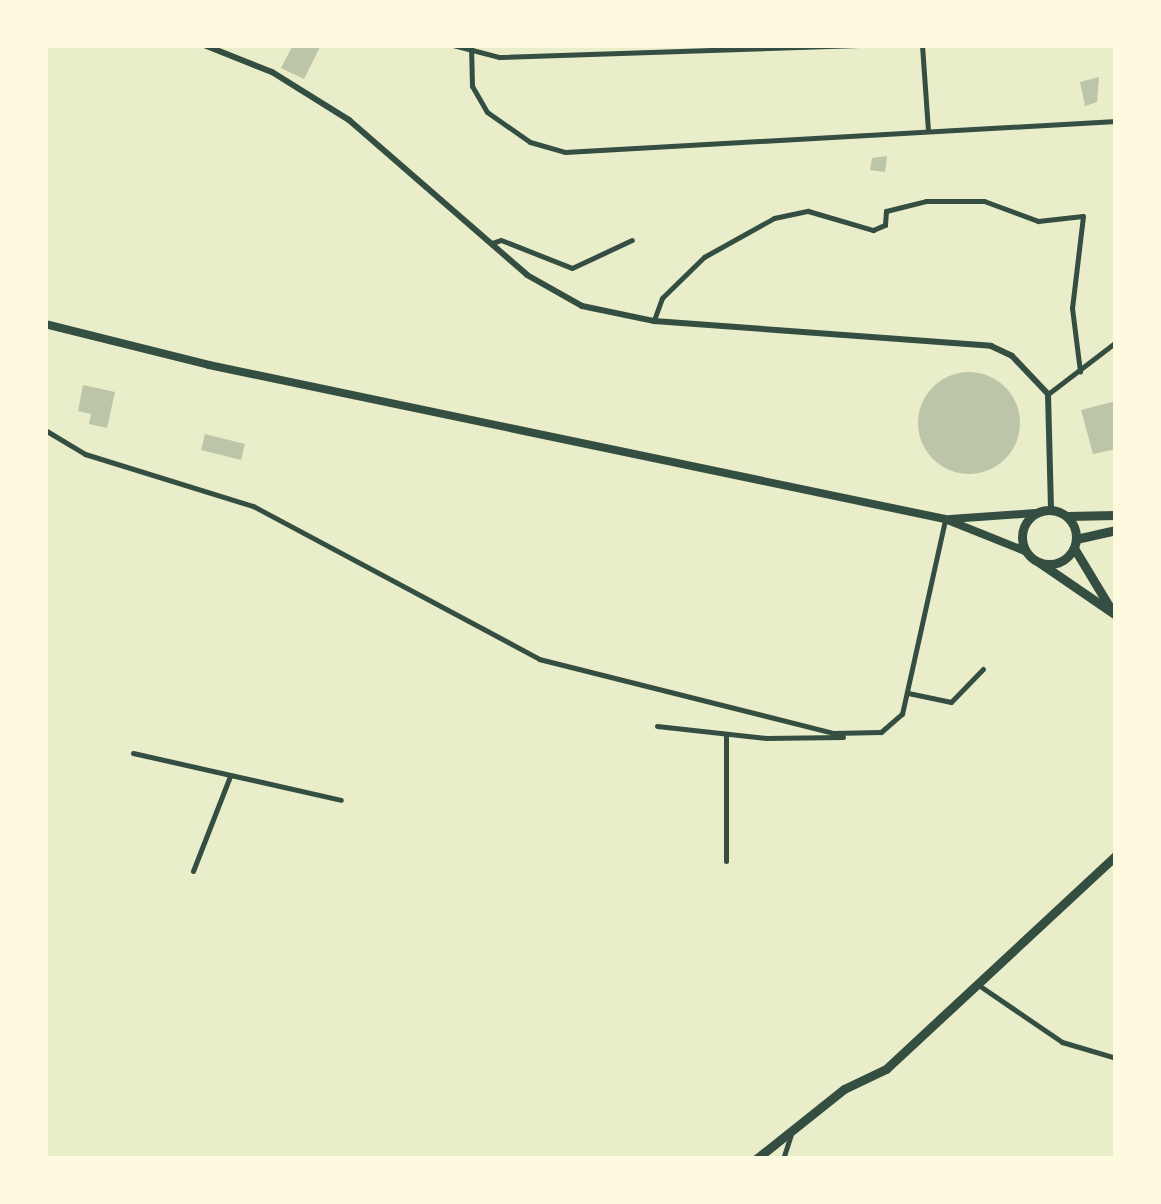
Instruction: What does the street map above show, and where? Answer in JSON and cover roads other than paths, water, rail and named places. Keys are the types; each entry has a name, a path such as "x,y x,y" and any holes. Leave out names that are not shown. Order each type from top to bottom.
{"highway":[{"path":"1115,615 1025,550 1024,526 1034,513 1051,510 1067,516 1116,515"},
{"path":"1067,516 1075,544 1115,615"},
{"path":"1038,562 1055,563 1075,544 1116,530"},
{"path":"756,1159 792,1126 886,1069 975,982 1116,856"}],"main road":[{"path":"45,324 226,369 946,520 1025,550"},
{"path":"946,520 1034,513"}],"street":[{"path":"204,45 272,72 349,120 489,244 554,293 614,315 654,321 991,346 1030,370 1048,394 1051,510"},
{"path":"454,45 470,49 867,45"},
{"path":"922,45 928,130"},
{"path":"470,49 472,86 486,112 530,142 565,152 1116,121"},
{"path":"654,321 662,298 695,265 774,218 808,211 874,230 885,225 886,211 926,202 984,201 1038,221 1083,216 1072,308 1080,371"},
{"path":"489,244 501,240 572,268 632,240"},
{"path":"1048,394 1116,342"},
{"path":"45,430 84,454 253,506 540,658 861,735"},
{"path":"657,726 726,734 861,735 894,726 908,693 946,520"},
{"path":"908,693 951,702 983,668"},
{"path":"726,734 726,861"},
{"path":"133,753 341,800"},
{"path":"193,872 230,776"},
{"path":"975,982 1062,1042 1116,1058"},
{"path":"784,1159 792,1126"}]}
